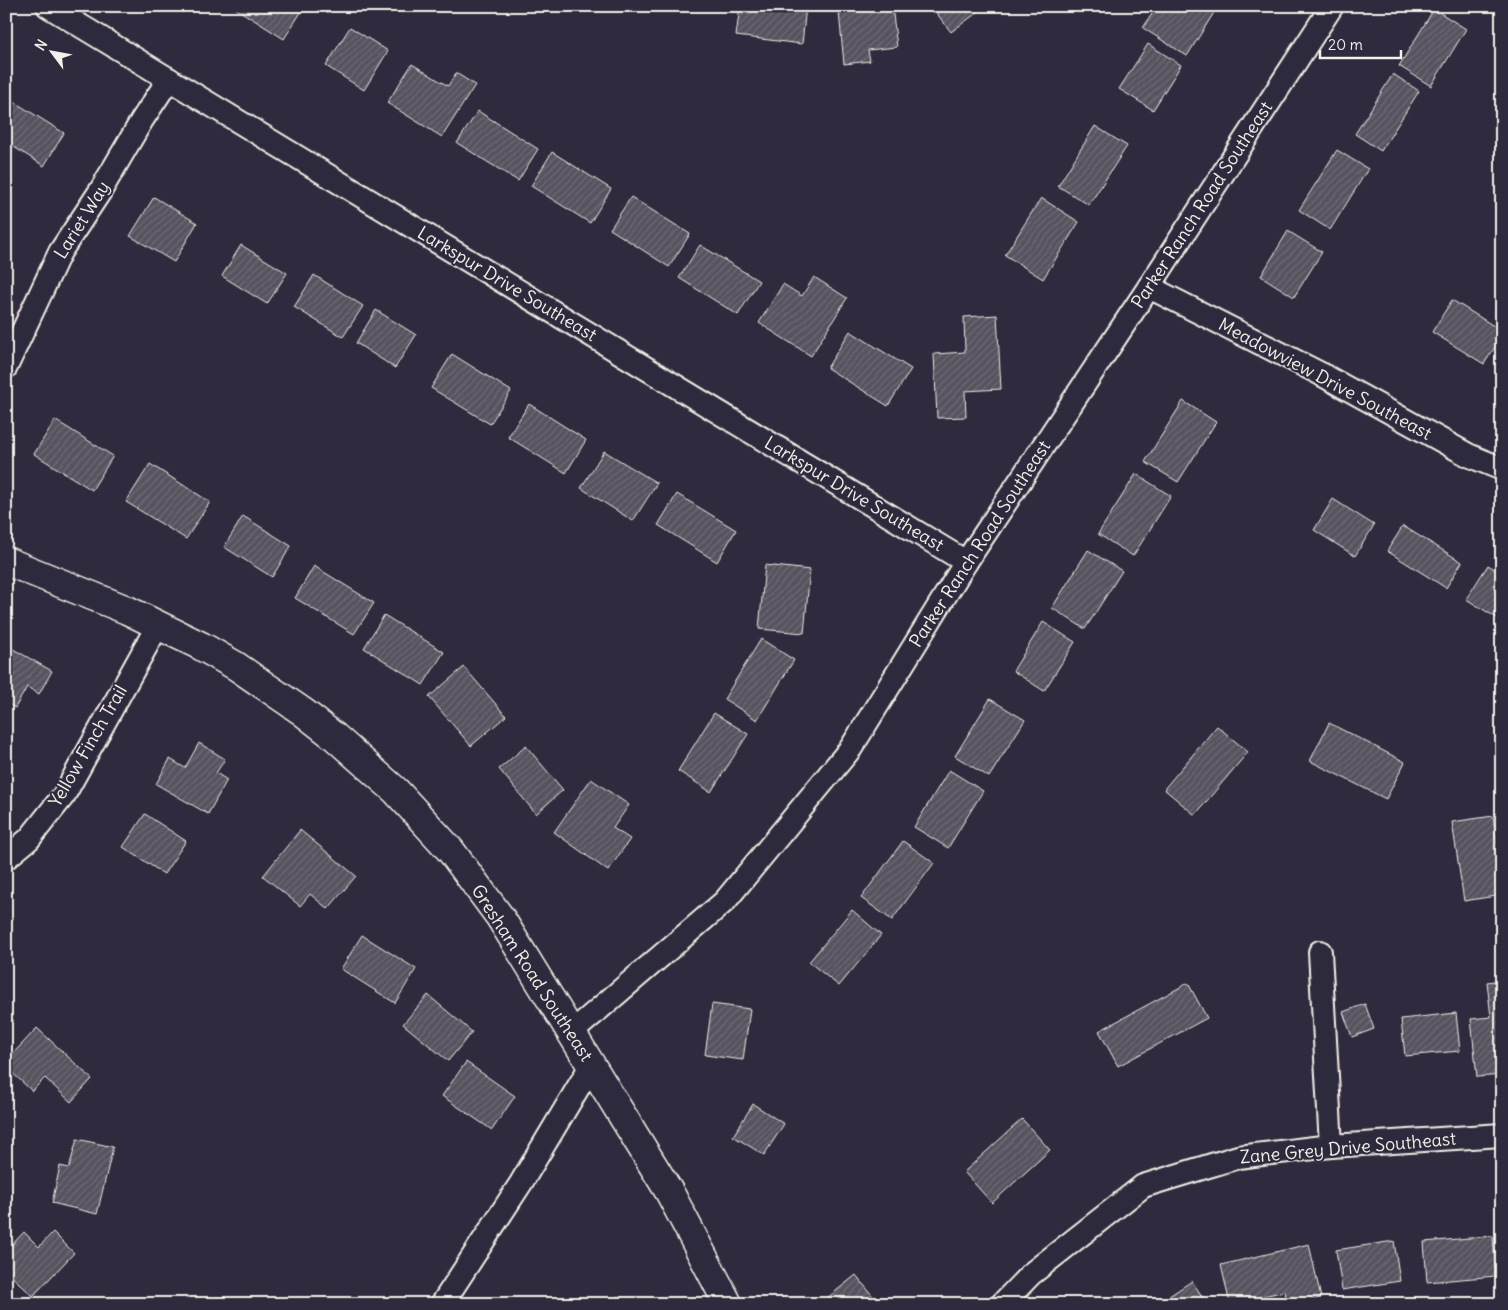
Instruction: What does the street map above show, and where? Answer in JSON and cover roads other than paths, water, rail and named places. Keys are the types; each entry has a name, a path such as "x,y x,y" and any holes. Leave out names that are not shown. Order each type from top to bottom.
{"street":[{"name":"Larkspur Drive Southeast","path":"48,6 966,562"},
{"name":"Parker Ranch Road Southeast","path":"571,1033 725,901 851,748 966,562 1149,287 1332,6"},
{"name":"Lariet Way","path":"6,367 60,252 101,190 142,120 169,79"},
{"name":"Meadowview Drive Southeast","path":"1149,287 1321,374 1468,455 1502,469"},
{"name":"Gresham Road Southeast","path":"6,561 118,606 200,646 236,666 335,736 396,791 451,851 500,916 670,1193 728,1304"},
{"name":"Yellow Finch Trail","path":"6,858 29,840 64,795 158,625"},
{"path":"1320,952 1331,1146"},
{"path":"442,1304 521,1183 591,1066"},
{"name":"Zane Grey Drive Southeast","path":"1002,1304 1031,1274 1143,1186 1238,1157 1331,1146 1502,1135"}]}
